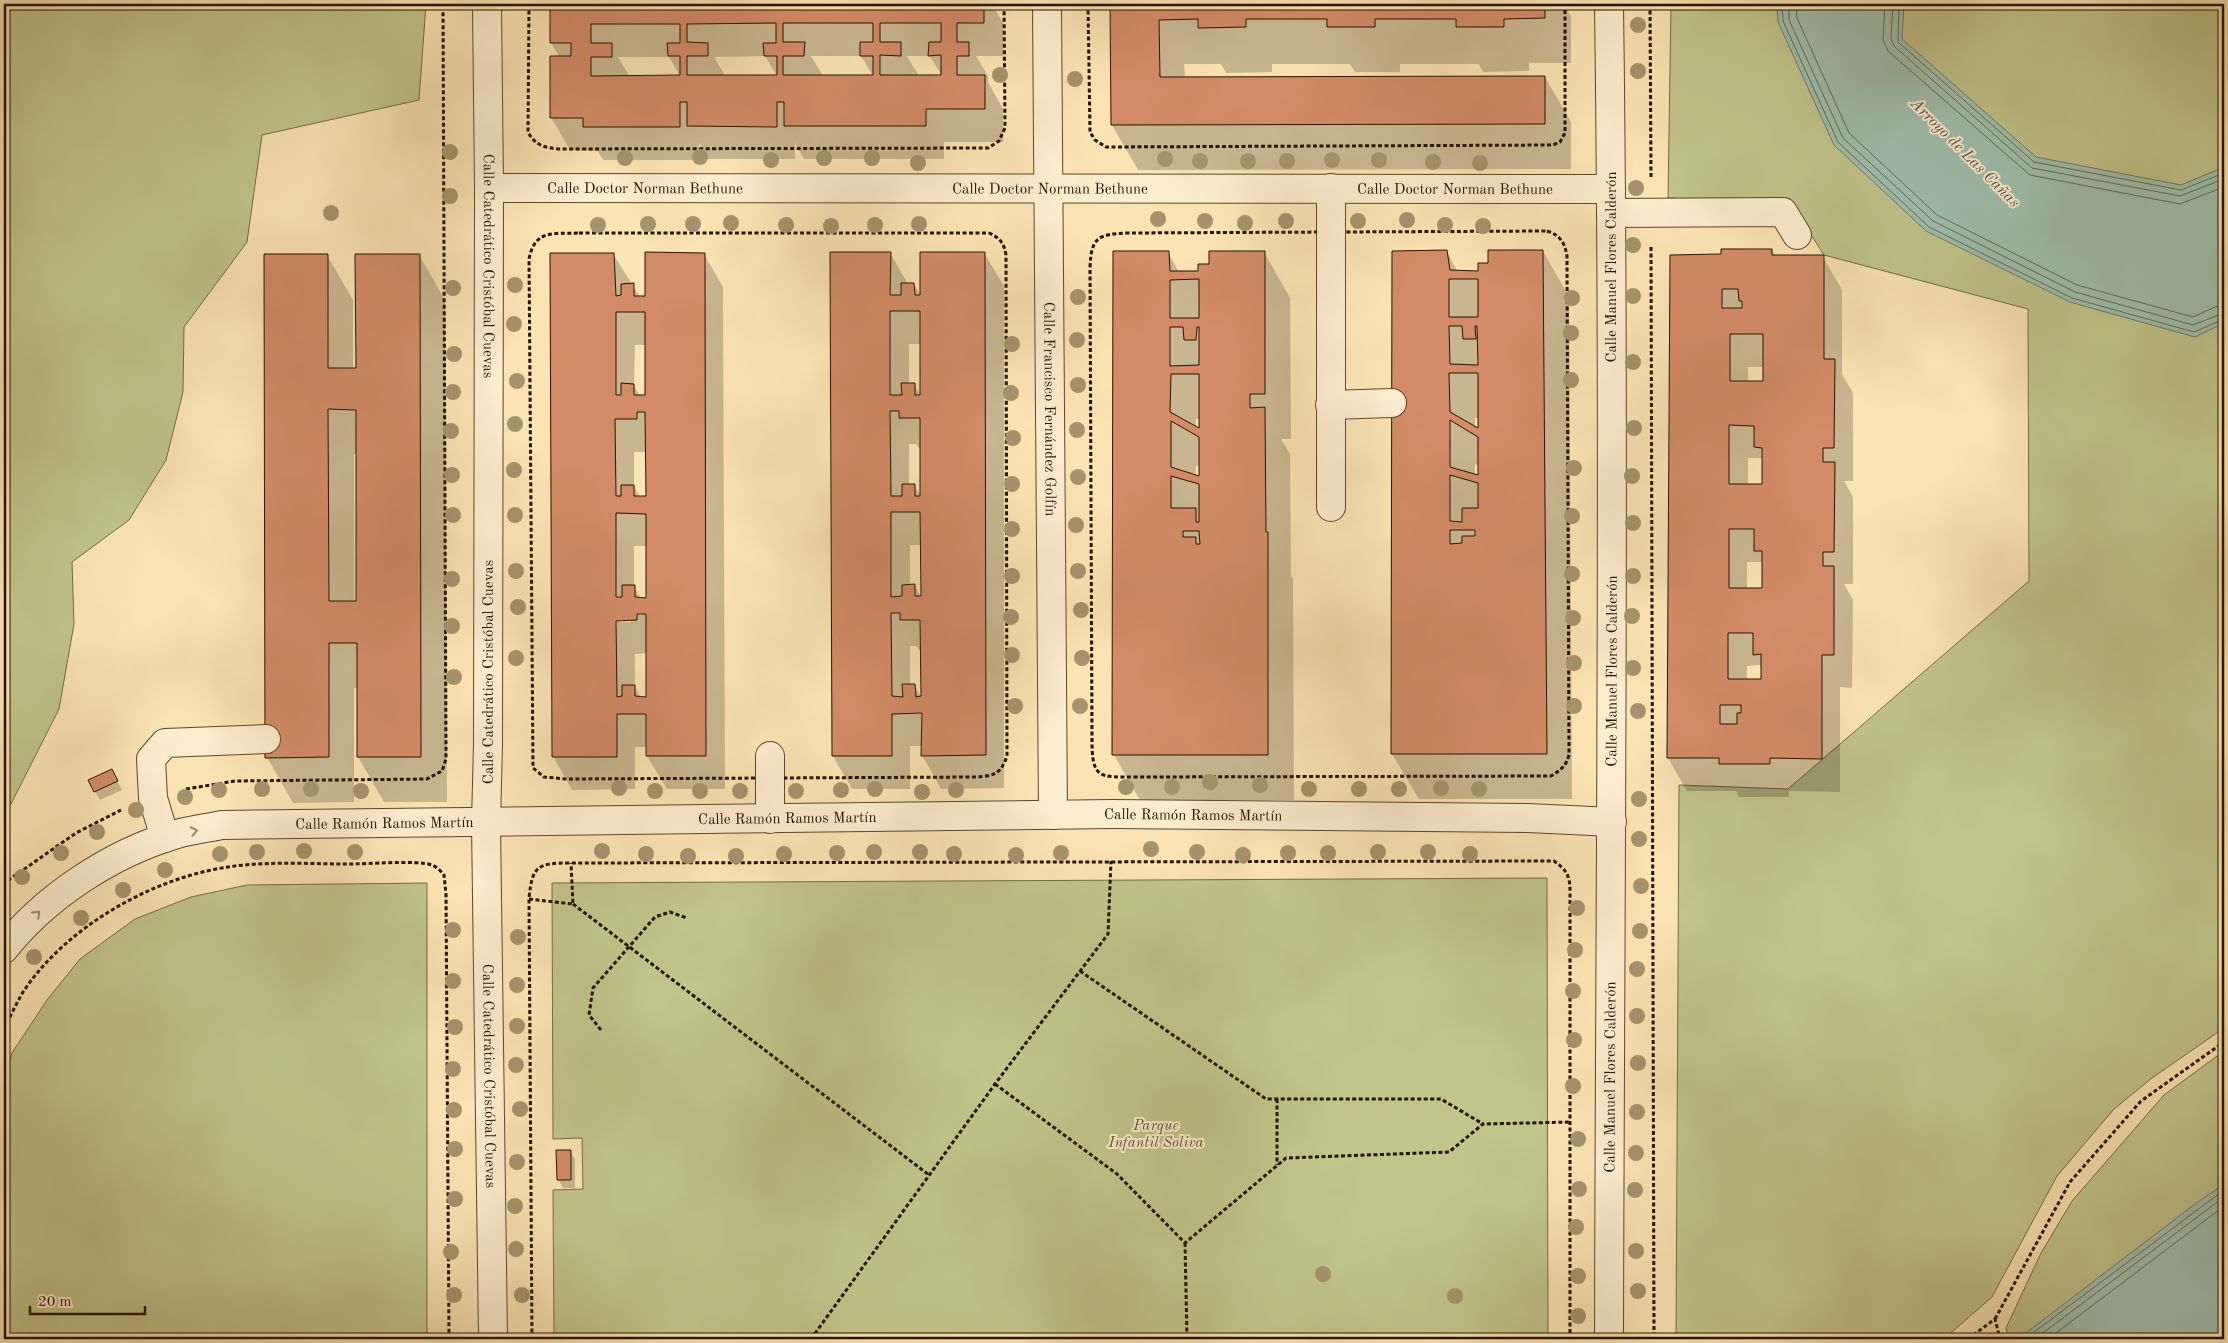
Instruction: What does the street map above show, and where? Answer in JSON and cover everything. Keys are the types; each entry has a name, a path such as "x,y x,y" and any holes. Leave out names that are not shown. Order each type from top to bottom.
{"street":[{"name":"Calle Catedrático Cristóbal Cuevas","path":"487,4 489,188 488,734 486,823 493,1339"},
{"name":"Calle Francisco Fernández Golfín","path":"1048,4 1053,815"},
{"name":"Calle Manuel Flores Calderón","path":"1609,4 1612,822 1608,1122 1609,1339"},
{"name":"Calle Doctor Norman Bethune","path":"489,188 1331,188 1611,201 1651,213 1783,212 1797,235"},
{"path":"1330,507 1331,188"},
{"path":"1330,405 1392,403"},
{"path":"165,838 153,798 152,759 165,743 266,739"},
{"path":"770,767 770,819"},
{"name":"Calle Ramón Ramos Martín","path":"4,950 42,909 98,868 135,849 165,838 222,825 406,821 486,823 1053,815 1528,818 1612,822"}],"path":[{"path":"4,886 10,879 76,833 113,813 153,798 196,786 235,781 427,779 442,771 446,759 443,4"},
{"path":"529,4 528,132 536,144 545,148 570,149 988,148 999,142 1005,128 1004,4"},
{"path":"1088,4 1090,132 1095,140 1106,147 1553,145 1560,142 1565,133 1565,4"},
{"path":"1650,4 1654,1339"},
{"path":"579,233 989,233 997,237 1004,245 1006,255 1007,756 1003,767 987,776 976,777 770,767 556,779 544,777 533,768 529,260 531,246 537,239 545,235 579,233"},
{"path":"532,1339 530,899 531,880 536,870 553,863 1554,861 1566,870 1570,877 1570,1339"},
{"path":"811,1339 929,1175 1108,934 1111,862"},
{"path":"571,863 573,904"},
{"path":"4,1029 23,993 41,969 93,922 122,903 150,889 191,875 228,867 254,865 432,865 444,874 446,894 449,1339"},
{"path":"530,899 573,904 929,1175"},
{"path":"601,1030 589,1016 593,988 628,945 655,917 670,912 687,918"},
{"path":"1080,971 1266,1099 1441,1099 1483,1124 1608,1122"},
{"path":"1968,1339 1995,1319 2070,1182 2141,1101 2224,1042"},
{"path":"996,1084 1117,1174 1185,1244 1187,1339"},
{"path":"1276,1099 1277,1165"},
{"path":"1185,1244 1286,1158 1449,1152 1483,1124"},
{"path":"1995,1319 2000,1339"}],"green space":[{"path":"4,4 426,4 419,100 262,135 247,242 184,327 183,392 166,460 129,520 72,562 74,624 59,709 11,804 4,813"},
{"path":"1671,4 2224,4 2224,1028 2152,1078 2114,1109 2057,1176 1992,1297 1944,1339 1676,1339 1679,785 1788,789 2029,581 2028,309 1824,255 1790,202 1668,198"},
{"name":"Parque Infantil Soliva","path":"1547,878 1548,1339 554,1339 553,1190 583,1189 582,1138 553,1139 552,883"},
{"path":"427,883 427,1339 4,1339 4,1084 12,1053 47,1000 80,959 135,919 191,897 247,885"},
{"path":"2224,1051 2224,1339 2009,1339 2006,1328 2041,1253 2072,1201 2164,1095"}],"water":[{"name":"Arroyo de Las Cañas","path":"1777,4 1904,4 1902,39 2036,157 2181,185 2224,167 2224,323 2195,337 2070,302 1926,231 1834,145 1778,22"},
{"path":"2224,1184 2224,1333 2214,1339 2018,1339 2195,1204"}],"building":[{"path":"550,4 984,4 984,23 957,23 957,42 969,42 969,56 957,56 957,75 985,75 985,109 926,109 926,126 784,126 784,102 777,102 777,127 687,126 687,102 680,102 680,127 583,127 583,118 550,118 550,56 571,56 571,43 550,43","holes":["776,23 776,43 763,43 764,56 777,56 777,75 687,75 687,56 708,56 708,43 687,42 687,24","783,23 873,23 873,42 860,42 860,56 873,56 873,75 783,75 783,56 804,56 805,42 783,42","880,23 941,23 941,42 929,42 928,56 941,55 941,75 880,75 880,55 901,56 901,42 880,42","591,24 680,24 680,43 667,43 668,56 680,56 680,75 591,76 591,57 612,57 612,43 591,43"]},
{"path":"1110,4 1545,4 1545,18 1504,19 1504,27 1456,27 1456,19 1375,19 1375,27 1327,27 1327,19 1246,19 1246,27 1198,28 1198,19 1159,20 1160,77 1545,76 1545,124 1111,125"},
{"path":"1721,249 1772,249 1772,255 1824,255 1824,359 1835,359 1834,448 1823,448 1823,462 1835,462 1834,552 1823,552 1823,566 1834,566 1834,655 1822,655 1822,759 1770,758 1770,764 1719,764 1719,758 1667,758 1670,255 1721,254","holes":["1722,289 1738,289 1742,308 1722,308","1730,334 1763,334 1763,381 1730,381","1729,425 1754,426 1754,447 1762,448 1762,484 1729,484","1729,529 1754,529 1754,551 1762,551 1762,588 1729,588","1728,633 1753,633 1753,655 1761,654 1761,679 1728,679","1720,705 1741,705 1741,713 1737,713 1737,724 1720,724"]},
{"path":"1447,250 1450,270 1478,271 1478,263 1488,263 1488,250 1543,250 1547,754 1391,754 1392,251","holes":["1449,279 1478,279 1478,317 1449,317","1449,326 1462,326 1463,339 1476,339 1475,326 1477,326 1478,365 1450,364","1449,373 1478,373 1478,428 1450,412","1450,420 1478,437 1478,475 1450,467","1450,475 1478,483 1478,508 1462,508 1462,522 1450,521","1450,530 1475,530 1475,536 1462,536 1462,543 1450,544"]},
{"path":"1113,251 1169,251 1170,271 1198,271 1198,264 1209,264 1209,251 1265,251 1265,394 1250,394 1250,408 1265,407 1266,532 1268,532 1268,755 1112,755","holes":["1199,279 1199,318 1170,318 1170,280","1170,327 1183,327 1184,340 1196,340 1197,327 1199,327 1199,365 1170,366","1171,374 1199,374 1199,428 1170,412","1171,421 1199,437 1199,476 1171,467","1171,476 1199,484 1199,522 1196,522 1196,508 1171,508","1183,531 1199,531 1200,544 1196,544 1196,537 1183,537"]},
{"path":"645,252 705,253 706,756 646,756 646,714 617,714 617,757 552,757 550,253 614,253 616,296 621,295 621,284 634,283 634,296 645,296","holes":["616,312 645,312 645,395 634,395 634,384 621,383 621,395 616,395","637,412 645,412 646,496 634,496 634,485 621,485 621,496 616,496 615,419 637,419","616,513 646,514 646,598 635,597 635,585 622,585 622,597 616,597","637,614 646,614 646,697 635,696 635,685 622,685 622,696 617,697 616,621 637,620"]},
{"path":"830,252 891,252 890,295 901,295 901,283 914,283 915,295 920,295 920,252 985,252 986,755 921,756 922,713 892,714 892,756 832,756","holes":["890,311 920,311 920,395 915,395 915,383 901,383 902,395 890,395","890,411 899,411 899,418 920,418 920,496 915,496 915,484 902,484 902,496 891,496","891,512 920,512 921,596 915,596 915,584 902,585 902,596 891,597","891,613 900,613 900,620 920,620 921,696 916,697 915,684 902,684 903,697 892,696"]},
{"path":"264,254 328,254 328,368 356,368 355,254 420,254 421,757 357,757 357,643 329,643 329,757 265,758","holes":["328,409 356,410 356,601 329,601"]},
{"path":"112,769 118,781 94,792 88,780"},
{"path":"556,1150 571,1150 571,1180 557,1180"}]}
